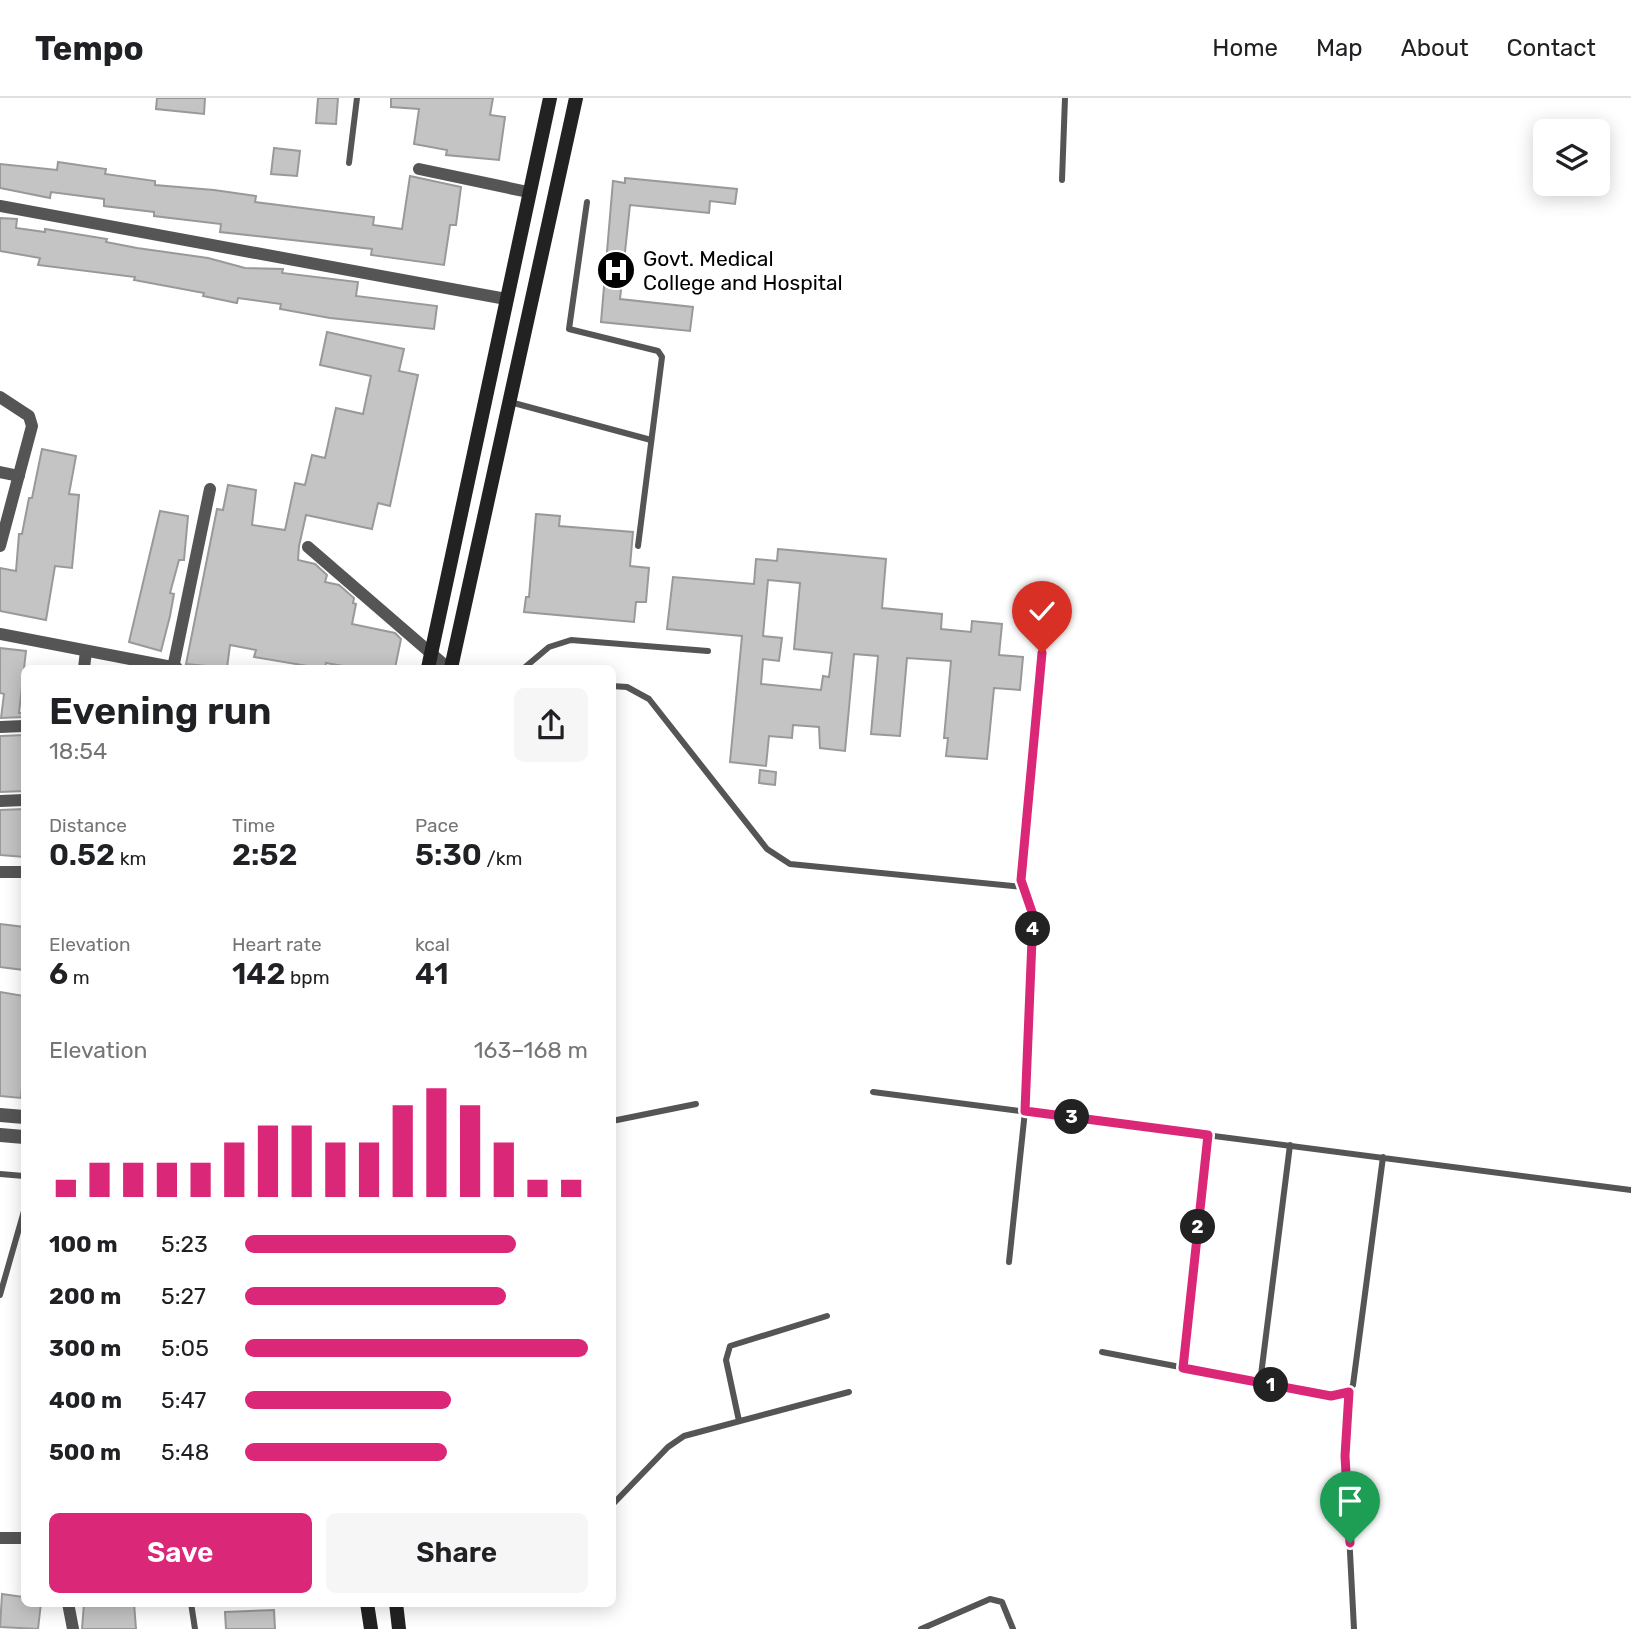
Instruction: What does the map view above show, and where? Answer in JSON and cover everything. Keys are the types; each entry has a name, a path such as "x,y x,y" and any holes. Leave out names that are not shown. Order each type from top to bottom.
{"main road":[{"path":"429,662 550,98"},
{"path":"450,665 576,98"},
{"path":"368,1607 371,1629"},
{"path":"396,1607 399,1629"}],"street":[{"path":"419,169 528,192"},
{"path":"0,206 506,299"},
{"path":"0,397 26,413 31,420 0,546"},
{"path":"0,472 19,475"},
{"path":"176,665 210,489"},
{"path":"308,547 429,662"},
{"path":"0,634 159,665"},
{"path":"84,665 86,651"},
{"path":"0,727 21,726"},
{"path":"0,801 21,800"},
{"path":"0,872 21,872"},
{"path":"0,1115 21,1117"},
{"path":"0,1135 21,1137"},
{"path":"0,1538 21,1538"},
{"path":"69,1607 73,1629"}],"lane":[{"path":"349,163 357,98"},
{"path":"1062,180 1066,98"},
{"path":"587,202 569,329 660,353 638,547"},
{"path":"510,402 651,440"},
{"path":"528,665 549,647 571,640 708,651"},
{"path":"1009,1262 1025,1111 1033,915 1021,887 1042,653"},
{"path":"616,687 627,688 649,699 767,849 790,864 1021,887"},
{"path":"873,1092 1631,1191"},
{"path":"616,1120 696,1104"},
{"path":"1183,1368 1208,1135"},
{"path":"1260,1383 1290,1145"},
{"path":"1354,1629 1345,1456 1349,1392 1353,1385 1382,1157"},
{"path":"0,1174 21,1176"},
{"path":"0,1295 21,1222"},
{"path":"739,1421 726,1360 730,1346 827,1316"},
{"path":"1102,1352 1331,1396 1349,1392"},
{"path":"616,1501 675,1441 849,1392"},
{"path":"921,1629 990,1599 1002,1602 1013,1629"},
{"path":"192,1607 195,1629"}],"building":[{"path":"157,98 205,98 204,114 156,109"},
{"path":"318,98 338,98 336,124 316,123"},
{"path":"391,98 493,98 490,115 505,117 499,160 446,155 447,150 414,144 419,109 391,107"},
{"path":"274,148 300,151 297,176 271,174"},
{"path":"58,162 106,169 105,174 155,181 155,185 256,196 255,202 374,217 373,225 402,229 410,176 461,187 456,225 450,225 444,265 371,255 372,249 220,232 221,224 154,216 154,212 104,206 104,199 51,192 50,198 0,188 0,164 57,170"},
{"path":"625,178 737,189 735,204 710,201 709,213 630,205 620,299 693,307 690,331 601,322 613,181 625,183"},
{"path":"0,218 17,219 16,228 45,232 45,229 107,239 106,242 208,258 245,268 283,269 282,273 358,282 356,296 437,306 434,329 330,318 280,309 281,304 238,298 237,303 203,296 204,293 134,280 135,277 38,265 40,258 0,251"},
{"path":"327,332 404,349 399,371 418,375 390,506 378,503 372,529 306,515 299,546 298,560 315,564 327,575 325,582 339,585 354,598 353,603 356,604 352,624 395,633 401,639 396,665 302,665 254,657 256,650 230,645 227,665 186,664 217,509 223,510 228,485 256,490 252,525 285,530 295,483 305,485 312,455 325,458 336,408 363,414 371,376 320,365"},
{"path":"42,449 76,456 69,494 79,495 72,568 55,566 46,620 0,611 0,568 16,571 19,534 22,534 29,498 32,498"},
{"path":"160,511 188,516 184,560 179,560 170,593 174,594 161,651 129,642"},
{"path":"536,514 560,516 559,526 633,532 630,566 649,568 646,602 636,602 634,622 524,612 526,597 529,597"},
{"path":"778,549 886,559 882,608 942,614 941,629 971,632 972,621 1002,624 999,655 1023,657 1020,690 994,688 987,759 946,756 948,738 944,738 951,661 907,658 900,736 871,734 878,656 854,654 845,751 820,748 819,727 793,725 792,738 769,736 766,766 730,762 742,636 667,629 673,577 754,584 756,559 777,561","holes":["768,580 800,583 794,649 832,653 829,677 823,676 821,690 761,684 763,659 779,661 782,638 763,636"]},
{"path":"0,648 26,651 24,665 21,665 21,717 1,718 4,694 0,693"},
{"path":"21,735 21,791 0,792 0,736"},
{"path":"760,770 776,772 775,785 759,783"},
{"path":"21,809 21,857 0,855 0,810"},
{"path":"0,924 21,927 21,970 0,967"},
{"path":"0,992 21,996 21,1098 0,1096"},
{"path":"2,1594 21,1597 21,1607 41,1607 38,1629 0,1627"},
{"path":"84,1607 134,1607 136,1629 82,1629"},
{"path":"274,1610 275,1629 226,1629 225,1612"}],"place":[{"name":"Govt. Medical College and Hospital","path":"616,270"}],"route":[{"path":"1042,653 1021,880 1021,887 1033,915 1025,1111 1208,1135 1183,1368 1331,1396 1349,1392 1345,1456 1350,1543"}]}
